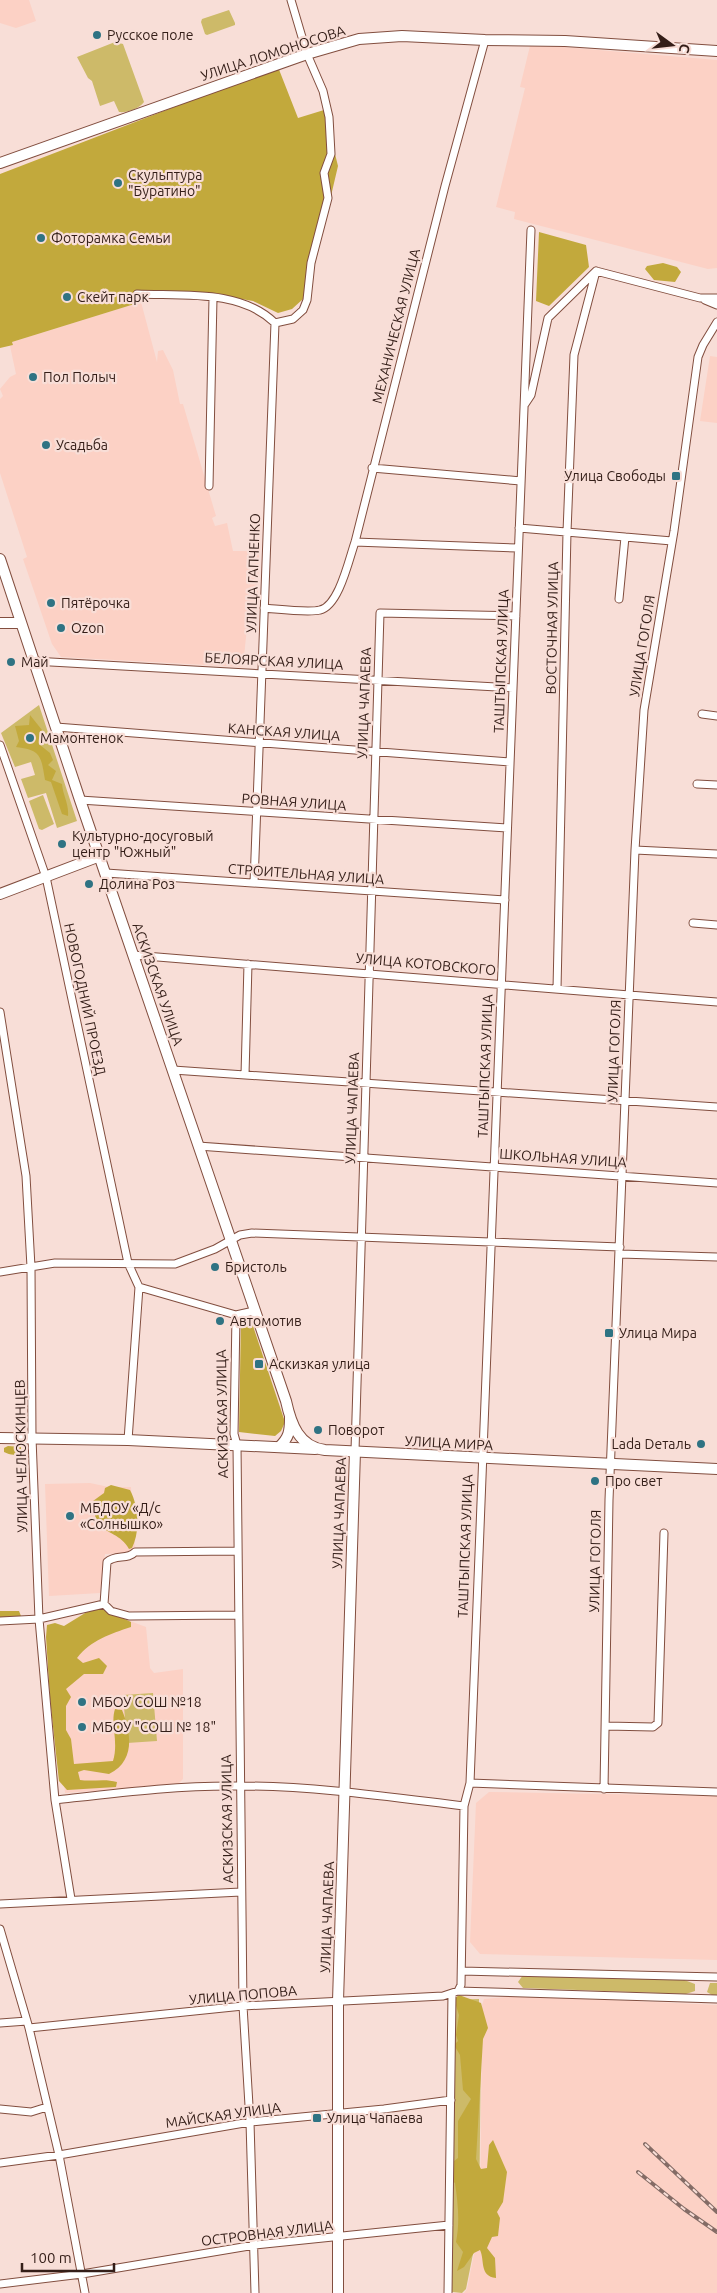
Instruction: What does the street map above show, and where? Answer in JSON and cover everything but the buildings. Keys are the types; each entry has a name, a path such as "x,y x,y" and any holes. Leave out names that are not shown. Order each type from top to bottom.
{"main road":[{"name":"УЛИЦА ЛОМОНОСОВА","path":"0,163 307,54 360,39 402,36 564,41 717,51"},
{"name":"АСКИЗСКАЯ УЛИЦА","path":"0,559 80,800 286,1401 290,1418"},
{"path":"0,623 20,623"},
{"path":"0,894 100,856"},
{"path":"279,1447 287,1440 290,1432 290,1418"},
{"path":"290,1418 301,1439 315,1449"},
{"name":"УЛИЦА МИРА","path":"0,1438 128,1440 717,1469"},
{"name":"УЛИЦА ЧАПАЕВА","path":"338,2293 338,2000 355,1451"}],"street":[{"path":"137,294 213,298 248,304 265,313 275,323 293,319 304,310 311,263 328,198 324,173 331,154 329,117 291,0"},
{"name":"МЕХАНИЧЕСКАЯ УЛИЦА","path":"264,608 320,610 331,604 338,592 355,542 372,468 445,186 485,40"},
{"name":"ТАШТЫПСКАЯ УЛИЦА","path":"448,2293 451,2100 455,1993 461,1985 462,1971 464,1806 470,1783 481,1458 531,230"},
{"path":"524,405 531,395 548,318 596,271 700,298 717,305"},
{"name":"ВОСТОЧНАЯ УЛИЦА","path":"557,989 567,532 574,355 596,271"},
{"path":"209,486 213,298"},
{"path":"700,298 717,298"},
{"name":"УЛИЦА ГОГОЛЯ","path":"604,1790 609,1500 623,1175 628,994 644,710 672,541 698,358 703,345 717,322"},
{"name":"УЛИЦА ГАПЧЕНКО","path":"254,883 275,323"},
{"path":"372,468 521,481"},
{"path":"519,528 672,541"},
{"path":"619,599 625,537"},
{"path":"355,542 396,542 518,548"},
{"name":"УЛИЦА ЧАПАЕВА","path":"355,1451 380,613 516,616"},
{"name":"БЕЛОЯРСКАЯ УЛИЦА","path":"33,661 513,688"},
{"path":"702,714 717,716"},
{"name":"КАНСКАЯ УЛИЦА","path":"56,727 510,762"},
{"name":"НОВОГОДНИЙ ПРОЕЗД","path":"0,745 46,877 128,1263 139,1287"},
{"path":"697,784 717,786"},
{"name":"РОВНАЯ УЛИЦА","path":"80,800 507,828"},
{"path":"635,850 717,854"},
{"name":"СТРОИТЕЛЬНАЯ УЛИЦА","path":"106,873 504,900"},
{"path":"693,923 717,925"},
{"name":"УЛИЦА КОТОВСКОГО","path":"133,955 717,1002"},
{"path":"245,1074 248,964"},
{"name":"УЛИЦА ЧЕЛЮСКИНЦЕВ","path":"0,1012 26,1176 30,1267 32,1438 39,1619 55,1800 71,1899"},
{"path":"173,1070 717,1107"},
{"name":"ШКОЛЬНАЯ УЛИЦА","path":"198,1146 717,1183"},
{"path":"0,1272 55,1263 175,1264 252,1232 491,1241 717,1257"},
{"path":"128,1440 139,1287 236,1315 254,1311"},
{"name":"АСКИЗСКАЯ УЛИЦА","path":"236,1315 234,1434 236,1445 243,2006 250,2122 255,2293"},
{"path":"606,1726 653,1727 658,1724 664,1533"},
{"path":"237,1551 135,1552 130,1556 112,1558 107,1562 104,1604 111,1611 129,1616 238,1615"},
{"path":"0,1621 39,1619 104,1604"},
{"path":"470,1783 604,1790 717,1792"},
{"path":"55,1800 144,1790 240,1786 345,1791 464,1806"},
{"path":"0,1904 241,1892"},
{"path":"0,1929 28,2025 59,2155 85,2293"},
{"path":"462,1971 717,1977"},
{"name":"УЛИЦА ПОПОВА","path":"0,2022 28,2025 243,2006 443,1996 455,1993 522,1992 717,1999"},
{"name":"МАЙСКАЯ УЛИЦА","path":"0,2163 59,2155 250,2122 338,2114 451,2100"},
{"path":"0,2109 31,2112 47,2107"},
{"name":"ОСТРОВНАЯ УЛИЦА","path":"0,2284 82,2274 255,2245 449,2225"}],"shaded area":[{"path":"0,0 29,0 36,21 16,28 0,23"},
{"path":"229,10 235,25 207,35 205,34 201,22 202,19"},
{"path":"115,42 123,44 144,102 136,109 125,112 119,112 114,101 100,106 92,81 88,78 77,57"},
{"path":"530,46 717,60 717,268 708,269 514,219 515,212 496,207 525,88 520,87"},
{"path":"278,67 298,118 324,110 338,166 315,264 303,299 292,309 278,313 253,301 212,294 135,292 141,302 12,342 13,345 0,348 0,174"},
{"path":"539,232 586,245 589,267 549,306 536,301"},
{"path":"663,263 677,267 681,272 675,282 654,280 645,269 647,266"},
{"path":"141,302 157,362 158,351 163,350 173,370 180,404 183,404 216,516 212,518 215,526 227,523 233,551 259,551 257,627 247,627 243,667 61,657 52,644 23,559 27,557 0,473 0,399 3,396 0,389 10,377 16,374 10,346 13,345 12,342"},
{"path":"710,356 717,357 717,423 700,421"},
{"path":"39,705 77,821 57,828 46,793 28,798 21,779 35,775 31,762 15,767 1,733"},
{"path":"30,715 42,730 40,745 50,753 53,760 48,765 56,771 52,780 62,784 68,807 68,816 62,814 51,782 45,780 39,756 31,750 16,747 19,741 15,726 29,725"},
{"path":"43,795 54,824 42,830 39,829 29,801"},
{"path":"250,1317 285,1422 281,1431 275,1436 239,1432 241,1318"},
{"path":"8,1446 21,1447 21,1450 14,1455 9,1454 4,1452 4,1448"},
{"path":"90,1483 109,1487 131,1487 135,1548 129,1553 105,1554 100,1593 49,1596 45,1484"},
{"path":"111,1485 130,1490 135,1504 137,1512 136,1535 132,1548 129,1549 118,1537 102,1527 94,1513 93,1501 104,1493 105,1488"},
{"path":"90,1610 106,1610 131,1622 131,1627 95,1642 77,1658 83,1663 99,1658 107,1666 103,1674 84,1674 66,1689 71,1697 66,1706 66,1730 71,1739 74,1764 113,1761 115,1754 113,1721 115,1709 122,1710 128,1727 129,1745 124,1762 109,1774 84,1770 78,1772 80,1780 112,1781 117,1782 116,1787 67,1790 59,1781 50,1699 47,1625 55,1623 64,1626"},
{"path":"0,1611 19,1611 21,1616 17,1619 0,1620"},
{"path":"122,1618 146,1627 150,1668 154,1673 183,1669 183,1779 177,1785 65,1793 51,1629"},
{"path":"153,1693 157,1741 127,1743 123,1695"},
{"path":"489,1792 717,1796 717,1960 480,1954 470,1942 476,1803"},
{"path":"523,1975 679,1978 695,1984 695,1991 686,1994 523,1988 518,1982"},
{"path":"710,1983 717,1983 717,1996 707,1992"},
{"path":"459,1995 481,2003 488,2028 483,2039 476,2159 481,2169 487,2168 489,2145 493,2140 507,2172 503,2202 497,2212 500,2218 498,2236 492,2237 487,2248 495,2258 496,2278 491,2277 485,2271 480,2250 474,2253 464,2267 457,2271 463,2252 456,2242 458,2220 455,2183 446,2176 446,2169 458,2158 458,2121 471,2099 463,2090 460,2055 454,2045 458,2041 456,2035 459,2015 454,1999"},
{"path":"520,1996 717,2005 717,2293 464,2293 467,2289 480,2224 482,2005 484,1999"},
{"path":"479,1999 479,2044 481,2044 479,2224 466,2289 462,2293 444,2291 450,2000"}],"railway":[{"path":"645,2144 717,2212"},
{"path":"638,2172 684,2209 717,2232"}],"place":[{"name":"Русское поле","path":"97,35"},
{"name":"Скульптура \"Буратино\"","path":"118,183"},
{"name":"Фоторамка Семьи","path":"41,238"},
{"name":"Скейт парк","path":"67,297"},
{"name":"Пол Полыч","path":"33,377"},
{"name":"Усадьба","path":"46,445"},
{"name":"Улица Свободы","path":"676,476"},
{"name":"Пятёрочка","path":"51,603"},
{"name":"Ozon","path":"61,628"},
{"name":"Май","path":"11,662"},
{"name":"Мамонтенок","path":"30,738"},
{"name":"Культурно-досуговый центр \"Южный\"","path":"62,844"},
{"name":"Долина Роз","path":"89,884"},
{"name":"Бристоль","path":"215,1267"},
{"name":"Автомотив","path":"220,1321"},
{"name":"Улица Мира","path":"609,1333"},
{"name":"Аскизкая улица","path":"259,1364"},
{"name":"Поворот","path":"318,1430"},
{"name":"Lada Dеталь","path":"701,1444"},
{"name":"Про свет","path":"595,1481"},
{"name":"МБДОУ «Д/с «Солнышко»","path":"70,1516"},
{"name":"МБОУ СОШ №18","path":"82,1702"},
{"name":"МБОУ \"СОШ № 18\"","path":"82,1727"},
{"name":"Улица Чапаева","path":"317,2118"}]}
